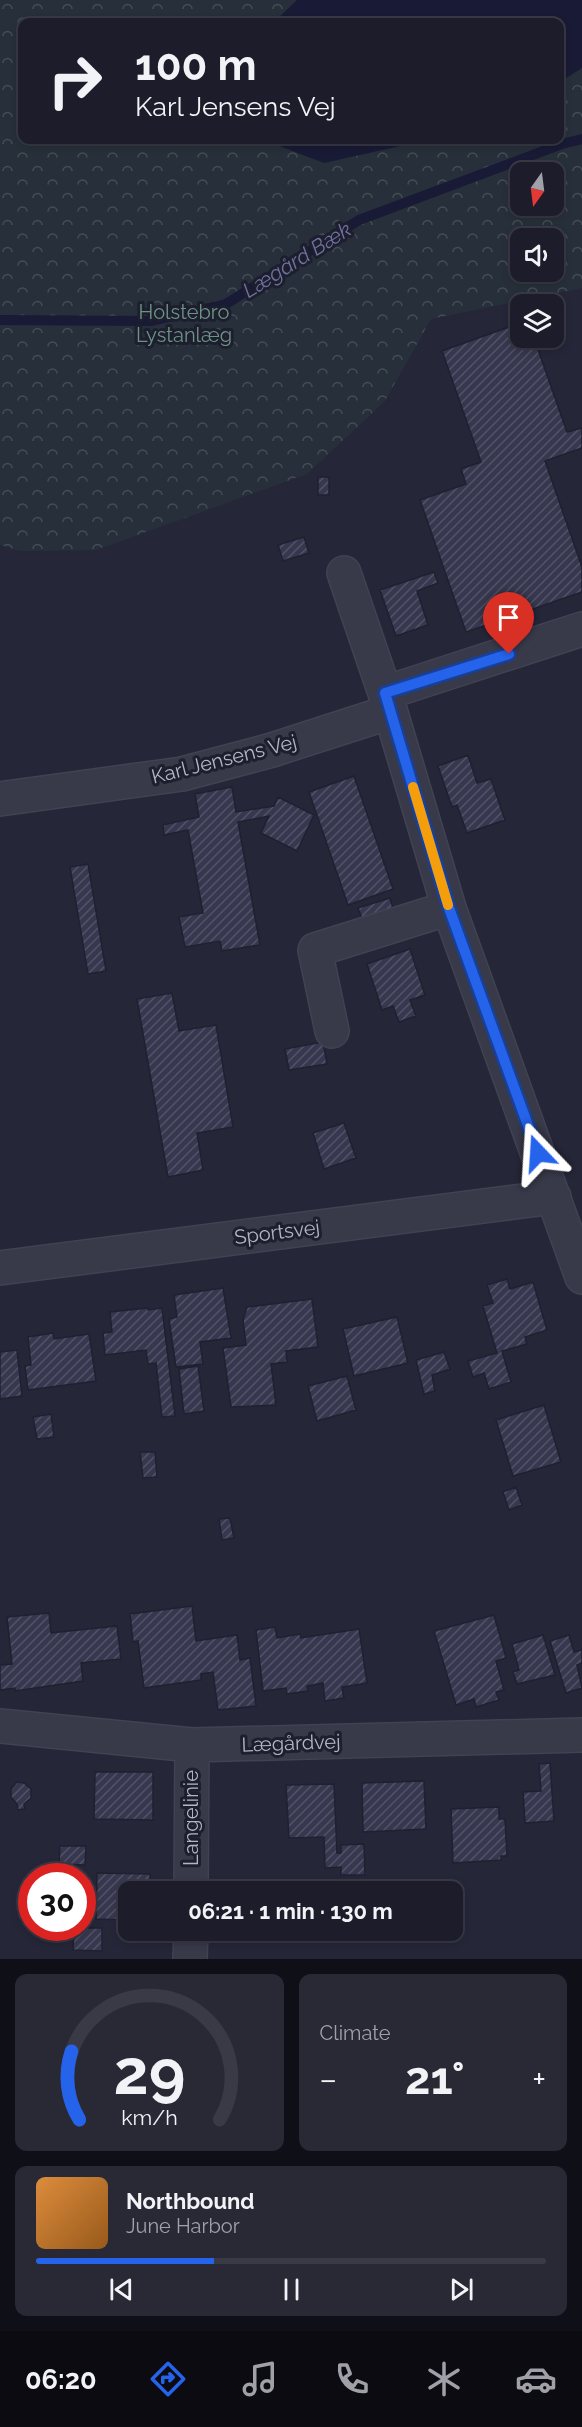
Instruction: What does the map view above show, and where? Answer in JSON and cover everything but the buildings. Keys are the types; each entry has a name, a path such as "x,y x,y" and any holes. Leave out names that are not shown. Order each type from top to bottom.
{"street":[{"path":"344,573 387,703 449,908 582,1277"},
{"name":"Karl Jensens Vej","path":"0,799 182,774 272,750 387,703 582,629"},
{"path":"332,1031 315,950 449,908"},
{"name":"Sportsvej","path":"0,1268 554,1197"},
{"name":"Lægårdvej","path":"0,1726 192,1746 582,1735"},
{"name":"Langelinie","path":"191,1881 192,1746"},
{"path":"190,1959 191,1941"}],"green space":[{"name":"Holstebro Lystanlæg","path":"0,0 582,0 582,288 553,294 510,294 510,303 431,319 385,401 307,474 96,550 20,551 0,545"}],"shaded area":[{"path":"297,0 582,0 582,68 564,79 564,18 278,18"},
{"path":"274,144 409,144 324,163"}],"waterway":[{"name":"Lægård Bæk","path":"564,144 582,139"},
{"name":"Lægård Bæk","path":"0,320 152,321 226,304 359,220 562,144"}],"slow traffic":[{"path":"413,787 448,905"}],"route":[{"path":"509,654 385,693 449,908 538,1153"}]}
